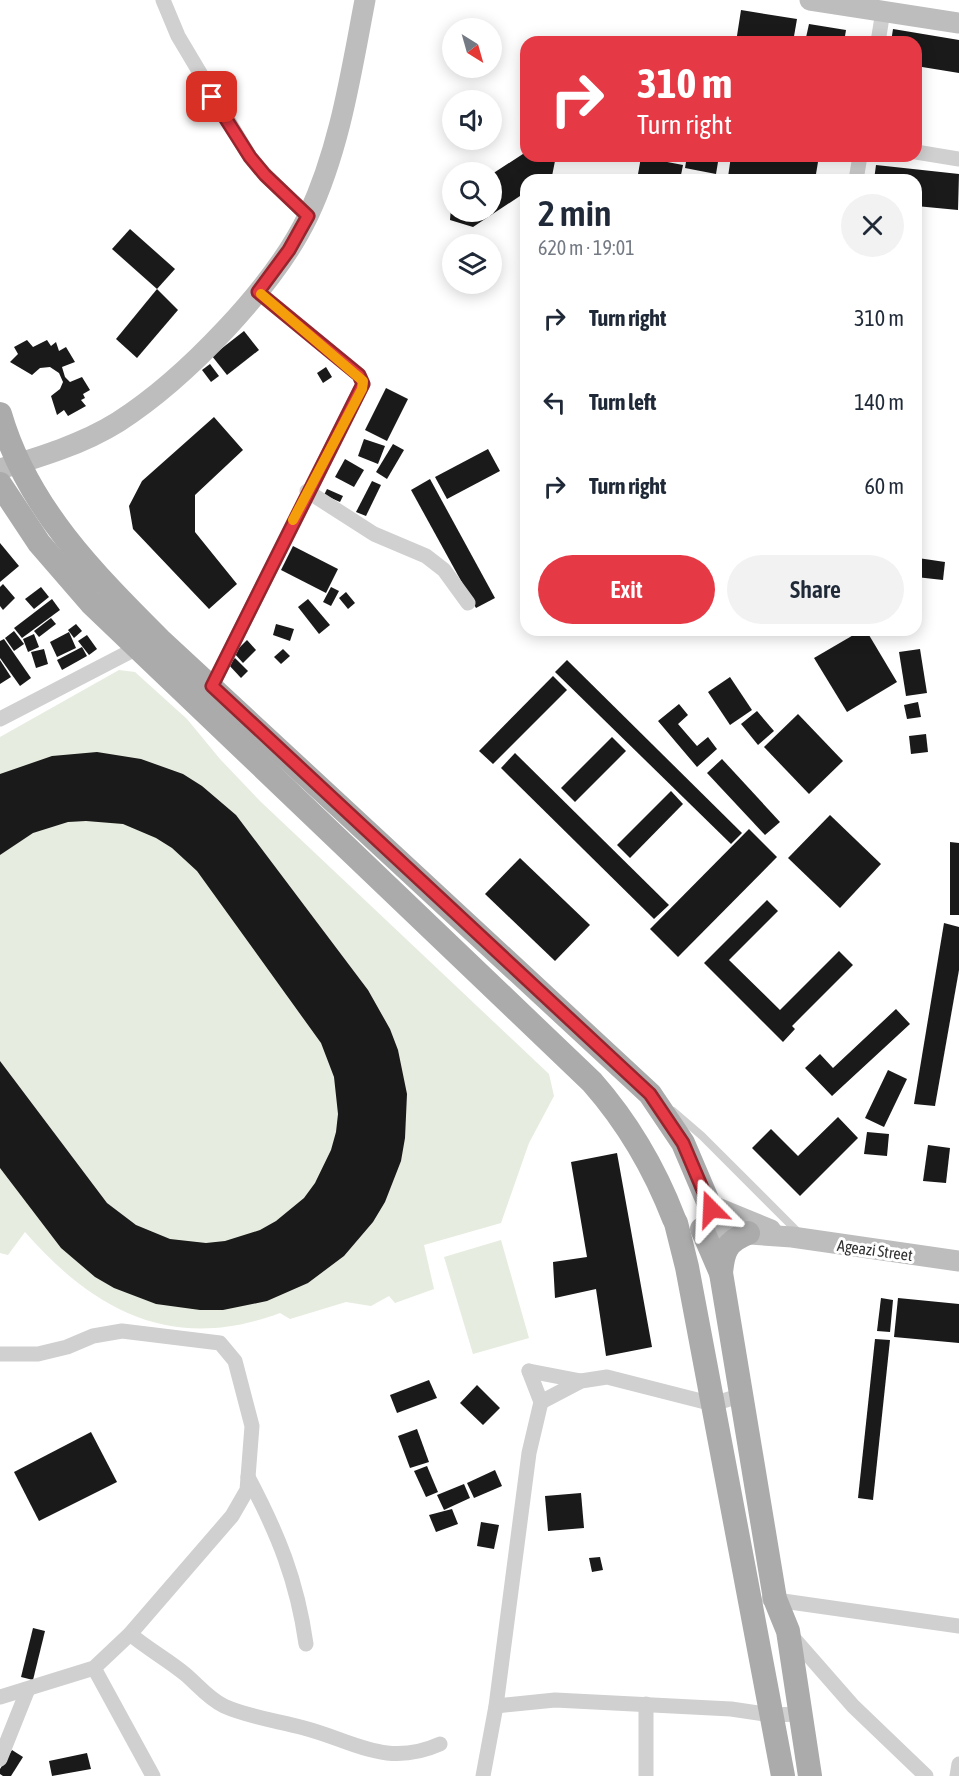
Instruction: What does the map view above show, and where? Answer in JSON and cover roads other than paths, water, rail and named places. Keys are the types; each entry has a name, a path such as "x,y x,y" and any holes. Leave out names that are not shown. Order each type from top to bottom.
{"main road":[{"path":"0,414 9,466 82,559 160,640 650,1094 683,1143 707,1216 721,1273 739,1396 775,1599 788,1631 810,1776"},
{"path":"0,484 39,543 70,581 137,648 592,1082 628,1125 647,1156 675,1221 713,1404 783,1776"},
{"path":"675,1221 677,1203 685,1196 697,1194 707,1216"},
{"path":"675,1221 685,1230 707,1216"},
{"path":"721,1273 723,1252 731,1240 748,1233"}],"street":[{"path":"163,0 178,36 250,157 265,175 308,216"},
{"path":"9,466 69,446 118,422 193,360 226,329 258,292 289,250 308,216 344,113 365,0"},
{"path":"810,0 884,6 959,23"},
{"path":"879,36 884,6"},
{"path":"922,153 959,159"},
{"path":"212,686 308,491 362,389 363,381 258,292"},
{"path":"308,491 374,534 426,556 444,570 468,603"},
{"path":"0,718 137,648"},
{"path":"707,1216 748,1233 799,1238"},
{"path":"707,1216 799,1238"},
{"name":"Ageazi Street","path":"799,1238 959,1261"},
{"path":"0,1354 39,1354 67,1347 93,1336 122,1331 220,1344 235,1360 252,1426 247,1490 232,1516 130,1634 94,1668 0,1697"},
{"path":"483,1776 496,1706 529,1453 541,1402 529,1371 581,1381"},
{"path":"541,1402 581,1381 607,1377 713,1404 739,1396"},
{"path":"248,1477 289,1565 300,1600 306,1644"},
{"path":"750,1599 775,1599 959,1626"},
{"path":"788,1631 853,1706 926,1776"},
{"path":"130,1634 225,1707 308,1729 360,1749 414,1754 440,1744"},
{"path":"94,1668 153,1776"},
{"path":"0,1759 28,1689"},
{"path":"496,1706 555,1700 646,1704 772,1715 799,1714"},
{"path":"646,1704 646,1776"},
{"path":"957,1776 959,1764"}],"lane":[{"path":"650,1094 702,1136 799,1238"}]}
